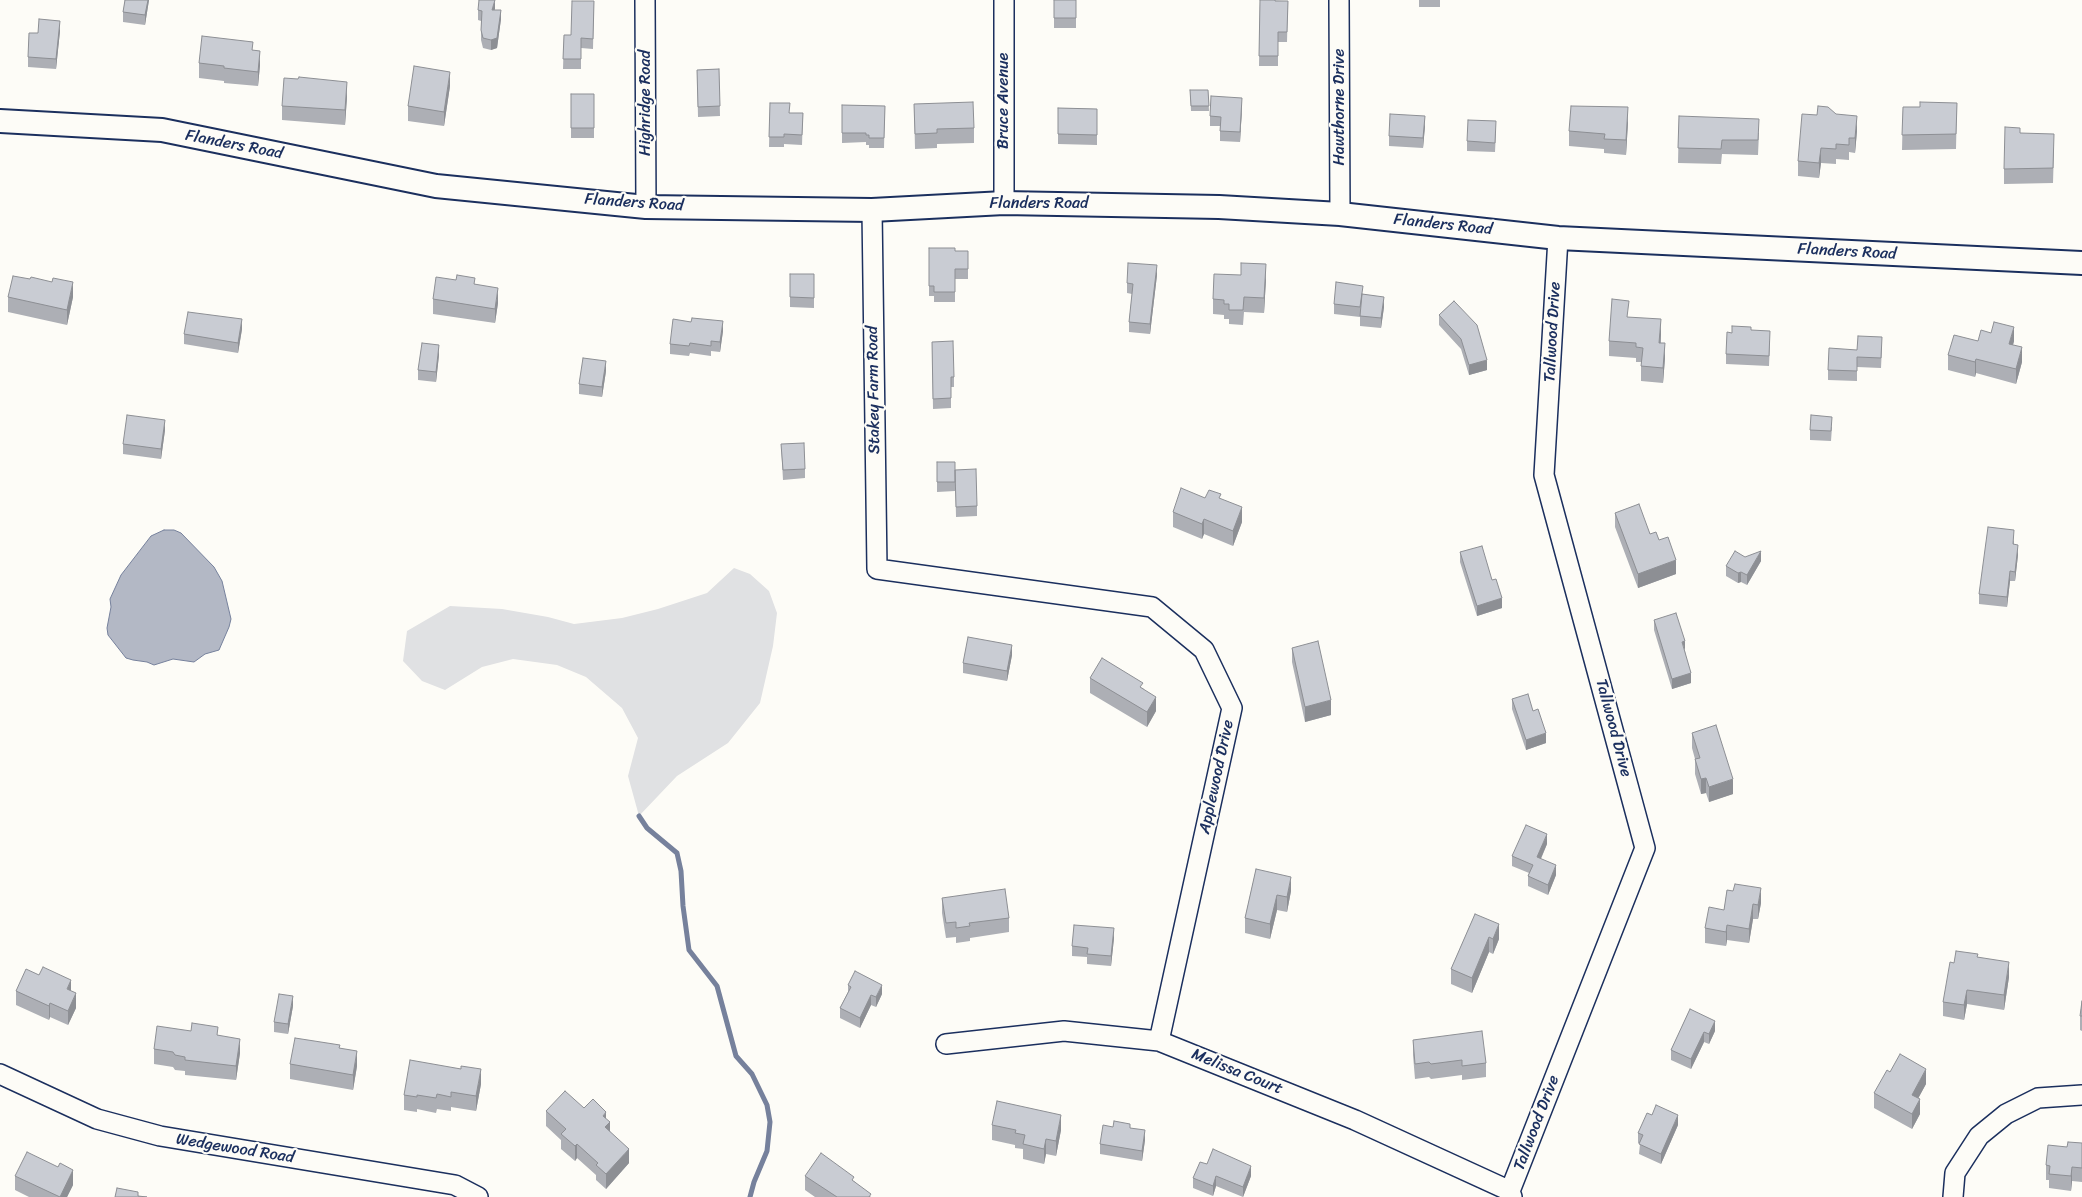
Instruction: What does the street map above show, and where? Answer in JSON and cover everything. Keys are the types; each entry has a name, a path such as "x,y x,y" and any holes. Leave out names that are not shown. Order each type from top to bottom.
{"street":[{"name":"Highridge Road","path":"645,0 646,207"},
{"name":"Bruce Avenue","path":"1004,0 1004,203"},
{"name":"Hawthorne Drive","path":"1339,0 1340,214"},
{"name":"Flanders Road","path":"0,121 162,130 436,186 646,207 872,210 1004,203 1219,207 1340,214 1558,238 2082,263"},
{"name":"Stakey Farm Road","path":"872,210 877,569"},
{"name":"Tallwood Drive","path":"1511,1194 1645,848 1544,475 1558,238"},
{"name":"Applewood Drive","path":"877,569 1152,607 1204,650 1232,708 1159,1041"},
{"name":"Melissa Court","path":"946,1044 1064,1031 1159,1041 1355,1120 1511,1194"},
{"name":"Wedgewood Road","path":"0,1074 97,1119 160,1136 455,1186 478,1197"},
{"path":"1953,1197 1956,1173 1979,1136 2006,1114 2038,1098 2082,1095"}],"shaded area":[{"path":"164,530 174,530 181,533 214,567 222,581 231,619 219,650 205,654 194,662 173,659 154,665 126,658 108,635 107,628 111,607 110,599 121,575 151,536"},
{"path":"734,568 750,574 769,591 777,613 773,646 760,703 728,743 677,776 639,816 628,776 638,738 622,708 586,677 557,665 513,659 482,667 445,690 422,681 403,661 407,631 450,606 502,609 548,617 574,624 622,618 658,609 707,593"}],"building":[{"path":"125,0 148,0 145,15 123,12"},
{"path":"479,0 495,0 492,10 501,10 497,38 491,40 483,38 481,30 482,11 478,10"},
{"path":"1054,0 1076,0 1076,18 1054,18"},
{"path":"1260,0 1288,1 1287,32 1278,32 1278,56 1259,56"},
{"path":"572,1 594,1 593,39 581,38 581,59 563,59 564,35 571,35"},
{"path":"39,19 60,21 56,59 28,57 29,33 38,33"},
{"path":"202,36 253,42 252,50 260,51 258,72 199,63"},
{"path":"414,66 450,72 444,112 408,106"},
{"path":"719,69 720,106 698,107 697,70"},
{"path":"299,77 347,82 345,110 282,106 284,78 298,79"},
{"path":"1190,90 1208,90 1209,106 1191,106"},
{"path":"571,94 594,94 594,128 571,128"},
{"path":"1211,96 1242,98 1240,132 1220,131 1221,117 1210,116"},
{"path":"973,102 974,128 937,129 937,133 915,134 914,104"},
{"path":"1920,102 1957,103 1956,134 1902,135 1903,107 1920,107"},
{"path":"770,103 790,103 789,113 803,113 802,135 784,134 784,137 769,137"},
{"path":"842,105 885,106 884,138 869,138 869,135 866,135 866,133 842,133"},
{"path":"1571,106 1628,107 1626,140 1604,139 1605,134 1569,131"},
{"path":"1818,106 1828,107 1836,114 1857,116 1855,138 1849,138 1849,145 1836,144 1836,149 1821,148 1819,163 1798,161 1802,114 1817,115"},
{"path":"1058,108 1097,109 1097,135 1058,134"},
{"path":"1390,114 1425,116 1423,138 1389,136"},
{"path":"1679,116 1759,119 1758,140 1722,140 1721,149 1678,148"},
{"path":"1468,120 1496,121 1495,143 1467,141"},
{"path":"2005,127 2020,128 2020,133 2054,134 2053,168 2004,169"},
{"path":"929,248 955,248 955,251 968,251 968,269 955,269 955,292 934,292 934,286 929,286"},
{"path":"1128,263 1157,265 1150,324 1129,322 1133,284 1127,283"},
{"path":"1241,263 1266,264 1264,298 1244,297 1243,310 1229,310 1229,304 1224,304 1224,300 1213,299 1214,274 1241,275"},
{"path":"790,274 814,274 814,298 790,297"},
{"path":"457,275 475,278 474,284 498,288 495,309 433,299 436,277 456,280"},
{"path":"13,276 30,279 31,277 52,282 53,278 73,282 67,310 8,297"},
{"path":"1336,282 1363,286 1360,307 1334,304"},
{"path":"1362,294 1384,297 1381,318 1360,316"},
{"path":"1612,299 1629,301 1627,317 1661,319 1659,343 1665,343 1663,368 1641,366 1643,348 1636,347 1636,343 1609,341"},
{"path":"1454,301 1477,325 1487,360 1469,365 1461,339 1439,315"},
{"path":"188,312 242,319 238,343 184,334"},
{"path":"692,318 723,321 720,342 711,341 711,346 690,343 689,346 670,344 673,319 691,322"},
{"path":"1994,322 2014,327 2009,344 2022,347 2016,369 1976,359 1975,362 1948,355 1954,335 1978,341 1981,330 1991,333"},
{"path":"1732,326 1770,331 1769,356 1726,354 1727,332 1732,333"},
{"path":"1858,336 1882,337 1881,358 1857,357 1857,371 1828,370 1829,348 1857,350"},
{"path":"953,341 954,377 951,377 951,398 933,399 932,342"},
{"path":"422,343 439,345 436,372 418,370"},
{"path":"583,358 606,361 602,387 579,384"},
{"path":"127,415 165,420 161,449 123,444"},
{"path":"1811,415 1832,417 1831,431 1810,430"},
{"path":"804,443 805,469 783,470 781,444"},
{"path":"937,462 955,462 955,482 937,482"},
{"path":"976,469 977,506 956,507 955,470"},
{"path":"1181,488 1205,498 1209,490 1221,494 1219,498 1242,507 1233,531 1204,519 1202,524 1173,512"},
{"path":"1639,504 1650,534 1656,532 1659,540 1668,537 1676,560 1638,574 1615,513"},
{"path":"1988,527 2014,530 2013,544 2018,545 2015,572 2010,571 2007,597 1979,594"},
{"path":"1482,546 1492,580 1496,579 1502,598 1477,606 1460,552"},
{"path":"1735,551 1745,557 1761,551 1747,575 1741,572 1738,573 1726,566"},
{"path":"1676,613 1685,641 1682,642 1691,673 1672,679 1654,620"},
{"path":"968,637 1012,645 1007,671 963,663"},
{"path":"1318,641 1331,700 1305,707 1292,648"},
{"path":"1102,658 1143,683 1140,687 1156,697 1147,712 1090,678"},
{"path":"1528,694 1533,711 1538,709 1546,733 1526,740 1512,699"},
{"path":"1716,725 1733,779 1709,787 1706,778 1701,779 1695,759 1700,758 1692,733"},
{"path":"1526,825 1547,834 1537,857 1556,865 1548,885 1528,876 1533,865 1512,856"},
{"path":"1256,869 1291,877 1287,897 1277,895 1270,924 1245,918"},
{"path":"1735,884 1761,888 1758,905 1753,904 1749,929 1727,925 1726,932 1705,928 1709,907 1724,910 1727,890 1733,891"},
{"path":"1005,889 1009,918 969,923 970,926 956,928 956,922 946,923 942,898"},
{"path":"1475,914 1499,924 1493,939 1489,937 1472,978 1451,969"},
{"path":"1074,925 1114,928 1111,956 1087,954 1088,948 1072,946"},
{"path":"1956,951 1978,954 1977,957 2009,962 2004,995 1967,990 1964,1005 1943,1002 1950,962 1954,963"},
{"path":"43,967 71,980 67,989 76,993 68,1011 50,1003 49,1006 16,991 26,969 39,975"},
{"path":"855,971 882,985 876,997 871,995 860,1018 840,1008 851,987 848,985"},
{"path":"279,994 293,996 288,1024 274,1022"},
{"path":"1690,1009 1715,1021 1709,1034 1704,1032 1691,1059 1671,1050"},
{"path":"192,1023 218,1027 217,1035 240,1039 236,1066 185,1060 185,1057 175,1055 173,1052 154,1049 157,1026 191,1031"},
{"path":"1482,1031 1486,1063 1462,1066 1462,1060 1415,1064 1413,1040"},
{"path":"295,1038 340,1045 339,1048 357,1051 353,1075 290,1064"},
{"path":"1900,1054 1926,1069 1912,1095 1920,1099 1912,1114 1874,1093 1887,1070 1890,1072"},
{"path":"410,1060 461,1069 461,1066 481,1069 476,1096 451,1092 451,1097 437,1094 436,1098 404,1095"},
{"path":"565,1091 584,1108 593,1099 606,1112 603,1116 610,1122 605,1127 629,1149 606,1174 596,1165 598,1163 577,1144 575,1146 561,1134 566,1129 546,1111"},
{"path":"997,1101 1061,1115 1056,1141 1046,1139 1044,1149 1023,1144 1025,1135 1015,1133 1016,1130 992,1125"},
{"path":"1656,1105 1678,1115 1661,1154 1639,1144 1643,1135 1638,1133 1647,1113 1652,1115"},
{"path":"1114,1121 1130,1124 1130,1128 1145,1130 1142,1151 1100,1144 1103,1125 1113,1127"},
{"path":"2068,1142 2082,1143 2082,1168 2072,1167 2071,1176 2049,1174 2050,1166 2046,1165 2048,1145 2067,1147"},
{"path":"1213,1149 1251,1166 1243,1187 1216,1176 1213,1186 1193,1178 1200,1162 1207,1164"},
{"path":"27,1152 58,1167 60,1163 73,1170 60,1197 15,1176"},
{"path":"821,1153 854,1177 852,1180 871,1194 869,1197 837,1197 805,1176"},
{"path":"117,1188 138,1192 138,1196 147,1197 115,1197"}],"waterway":[{"path":"639,816 647,828 677,853 681,871 683,906 689,950 717,986 736,1056 752,1074 767,1105 770,1122 767,1151 750,1197"}]}
